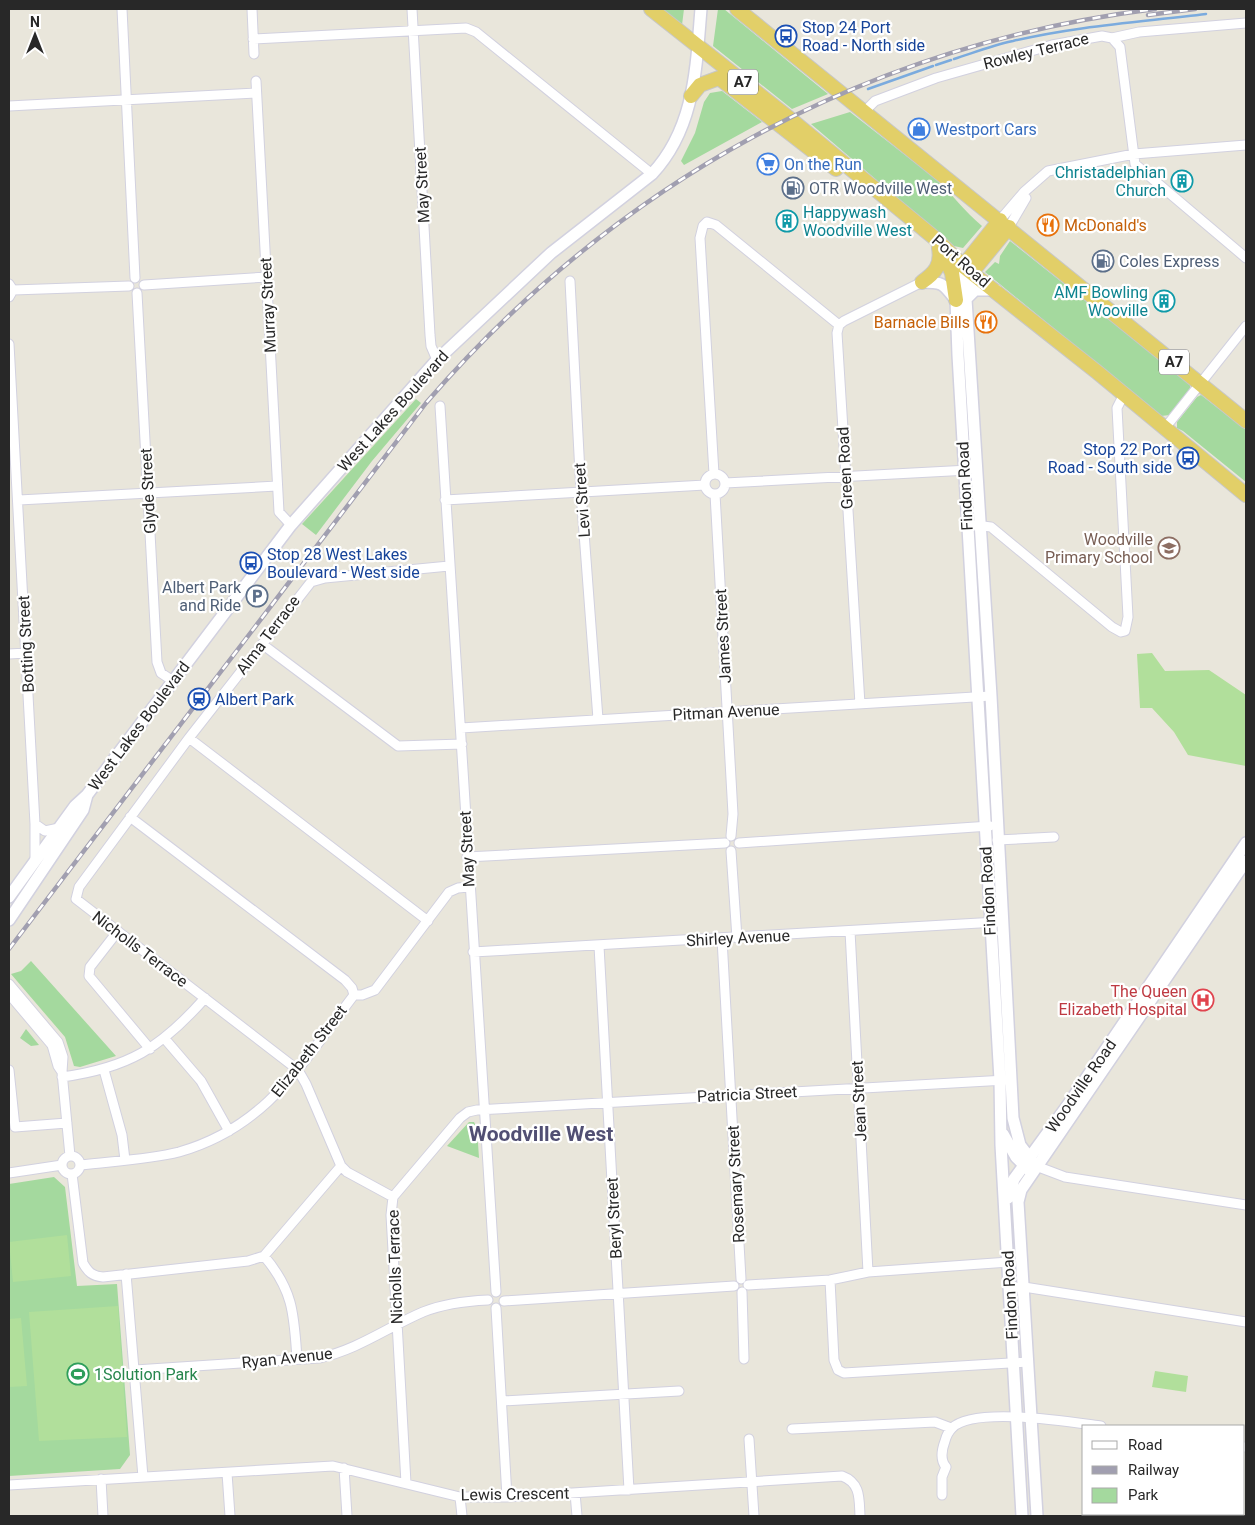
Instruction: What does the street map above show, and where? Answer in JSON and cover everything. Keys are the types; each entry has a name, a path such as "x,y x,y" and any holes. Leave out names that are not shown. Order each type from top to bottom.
{"highway":[{"name":"Port Road","path":"651,9 868,183 937,240 968,269 1246,495"},
{"name":"A7","path":"737,9 1246,421"},
{"path":"691,96 700,85 719,78 858,186 868,183"},
{"path":"968,269 1004,224"},
{"path":"922,282 935,272 940,262 937,240"},
{"path":"937,240 961,300"}],"main road":[{"name":"West Lakes Boulevard","path":"9,897 75,806 87,795 291,525 438,360 551,253 652,174 664,162 679,138 691,96 701,9"},
{"name":"Findon Road","path":"968,269 961,300 967,526 989,923 1005,1080 1016,1132 1030,1166 1018,1202 1037,1516"},
{"path":"922,282 940,282 961,300 975,290 996,290"},
{"name":"Findon Road","path":"961,300 978,470 991,696 1002,922 1005,1080 1002,1132 1022,1516"},
{"name":"West Lakes Boulevard","path":"9,920 83,810 87,795"},
{"name":"Woodville Road","path":"1030,1166 1040,1144 1246,843"},
{"name":"Woodville Road","path":"1005,1207 1014,1179 1030,1166 1246,861"},
{"path":"1002,1132 1016,1157 1030,1166"},
{"path":"1016,1132 1030,1142 1040,1144"}],"street":[{"path":"122,9 135,278"},
{"path":"252,9 254,54"},
{"name":"May Street","path":"412,9 430,335 431,346 438,360"},
{"name":"Rowley Terrace","path":"864,112 874,101 964,69 1052,45 1102,36 1112,38 1139,32 1246,22"},
{"path":"253,39 466,28 476,32 652,174"},
{"path":"1112,38 1120,47 1135,164 1142,172 1246,258"},
{"name":"Murray Street","path":"256,81 279,512 291,525"},
{"path":"9,106 256,93"},
{"path":"1004,224 1029,189 1048,171 1134,154 1246,145"},
{"path":"714,474 700,238 703,226 707,222 716,225 838,325 922,282"},
{"path":"144,285 267,277"},
{"path":"135,278 140,279 144,285"},
{"path":"135,278 131,280 129,286 132,292 137,293 141,291 144,285"},
{"name":"Levi Street","path":"570,281 582,493 598,719"},
{"path":"10,290 129,286"},
{"name":"Glyde Street","path":"137,293 157,662 161,673 173,681"},
{"name":"Green Road","path":"838,325 860,704"},
{"path":"1165,428 1246,326"},
{"name":"Botting Street","path":"9,344 13,471 19,500 35,824 35,862"},
{"path":"967,526 981,525 991,527 1112,627 1120,632 1124,631 1127,626 1116,408 1124,394"},
{"name":"May Street","path":"440,406 462,744 473,952 496,1292"},
{"path":"725,483 978,470"},
{"path":"714,474 720,476 725,483"},
{"path":"714,474 706,479 705,485 709,493 715,494 723,490 725,483"},
{"path":"445,500 705,485"},
{"path":"19,500 278,486"},
{"name":"James Street","path":"715,494 733,814 728,840"},
{"name":"Alma Terrace","path":"76,899 79,887 130,817 311,582 324,578 449,566"},
{"path":"262,644 398,746 462,744"},
{"path":"9,654 26,653"},
{"name":"Pitman Avenue","path":"461,728 991,696"},
{"path":"189,738 428,920"},
{"path":"130,817 345,980 352,988 354,995"},
{"path":"35,824 45,831 59,828"},
{"path":"739,843 996,826"},
{"path":"997,840 1054,837"},
{"path":"467,856 736,838 739,843"},
{"path":"728,840 726,848 731,851"},
{"path":"731,851 737,848 739,843"},
{"path":"731,851 736,938"},
{"name":"Elizabeth Street","path":"80,1164 178,1152 229,1131 272,1099 298,1070 354,995 362,995 375,990 449,892 458,888 469,887"},
{"name":"Nicholls Terrace","path":"76,899 298,1070 306,1084 341,1166 347,1172 393,1197 391,1215 406,1483"},
{"name":"Shirley Avenue","path":"473,952 1002,922"},
{"path":"118,931 90,967 89,976 150,1049"},
{"name":"Jean Street","path":"850,931 868,1272"},
{"name":"Rosemary Street","path":"722,939 744,1359"},
{"name":"Beryl Street","path":"599,946 629,1490"},
{"path":"9,984 58,1042 63,1057 62,1075 70,1156"},
{"path":"9,994 52,1045 62,1075"},
{"path":"62,1075 104,1070 150,1049 166,1039 205,998"},
{"path":"166,1039 201,1080 229,1131"},
{"path":"9,1070 15,1127 67,1123"},
{"path":"104,1070 122,1135 125,1160"},
{"name":"Patricia Street","path":"393,1197 460,1118 468,1112 484,1109 1005,1080"},
{"path":"70,1156 76,1158 80,1164 78,1170 72,1174"},
{"path":"62,1165 64,1160 70,1156"},
{"path":"9,1173 62,1165"},
{"path":"62,1165 66,1172 72,1174"},
{"path":"72,1174 83,1263 88,1272 95,1276 248,1261 264,1256 341,1166"},
{"path":"1030,1166 1056,1179 1065,1177 1246,1205"},
{"path":"264,1256 282,1280 294,1311 296,1359"},
{"path":"504,1300 830,1280 868,1272 1009,1262"},
{"path":"126,1274 143,1478"},
{"path":"830,1280 834,1360 838,1370 852,1373 1028,1362"},
{"path":"1010,1288 1024,1287 1246,1322"},
{"path":"496,1292 503,1295 504,1300 501,1306 496,1308 491,1306 488,1300 490,1294 496,1292"},
{"name":"Ryan Avenue","path":"135,1370 296,1359 338,1354 424,1312 442,1307 488,1300"},
{"path":"496,1308 507,1497"},
{"path":"502,1401 679,1392"},
{"path":"942,1495 942,1476 946,1467 943,1463 942,1451 951,1428 971,1419 1031,1416 1093,1425"},
{"path":"792,1429 936,1422 946,1424 951,1428"},
{"path":"749,1439 754,1516"},
{"name":"Lewis Crescent","path":"9,1485 333,1466 460,1497 507,1497 842,1476 851,1479 856,1486 860,1516"},
{"path":"344,1468 347,1516"},
{"path":"227,1473 230,1516"},
{"path":"101,1479 103,1516"},
{"path":"575,1493 576,1516"},
{"path":"460,1497 462,1516"}],"green space":[{"path":"661,9 684,9 682,25"},
{"path":"718,9 724,9 828,94 792,109 713,46"},
{"path":"722,91 762,122 684,165 681,161 695,133 704,102 710,93"},
{"path":"850,112 937,180 982,226 963,248 954,246 811,124"},
{"path":"1010,241 1190,384 1190,389 1170,415 1161,416 985,272 995,262 999,264 1000,256"},
{"path":"1201,395 1246,430 1246,482 1177,428 1177,422 1197,397"},
{"path":"416,399 421,403 372,461 316,535 302,524"},
{"path":"1152,653 1165,671 1209,670 1246,695 1246,766 1188,755 1174,732 1152,708 1140,708 1137,654"},
{"path":"31,961 116,1056 80,1067 74,1066 65,1037 11,974 21,971"},
{"path":"26,1029 39,1045 31,1046 20,1038"},
{"path":"469,1122 474,1122 477,1128 479,1158 447,1146"},
{"path":"54,1177 65,1187 77,1286 117,1284 130,1455 120,1469 9,1476 9,1184"},
{"path":"67,1235 71,1276 13,1282 9,1242"},
{"name":"1Solution Park","path":"118,1306 127,1437 39,1441 29,1312"},
{"path":"21,1318 27,1386 9,1387 9,1319"},
{"path":"1155,1371 1188,1376 1186,1392 1152,1387"}],"waterway":[{"path":"954,59 991,47 1037,36 1109,25 1206,14"},
{"path":"936,65 951,60"},
{"path":"868,89 933,66"}],"railway":[{"path":"9,949 426,403 500,324 579,254 664,191 753,137 847,91 945,55 1048,27 1155,9"},
{"path":"1148,15 1195,9"}],"place":[{"name":"Stop 24 Port Road - North side","path":"786,36"},
{"name":"Westport Cars","path":"919,129"},
{"name":"On the Run","path":"768,164"},
{"name":"Christadelphian Church","path":"1182,181"},
{"name":"OTR Woodville West","path":"793,188"},
{"name":"Happywash Woodville West","path":"787,221"},
{"name":"McDonald's","path":"1048,225"},
{"name":"Coles Express","path":"1103,261"},
{"name":"AMF Bowling Wooville","path":"1164,301"},
{"name":"Barnacle Bills","path":"986,322"},
{"name":"Stop 22 Port Road - South side","path":"1188,458"},
{"name":"Woodville Primary School","path":"1169,548"},
{"name":"Stop 28 West Lakes Boulevard - West side","path":"251,563"},
{"name":"Albert Park and Ride","path":"257,596"},
{"name":"Albert Park","path":"199,699"},
{"name":"The Queen Elizabeth Hospital","path":"1203,1000"},
{"name":"1Solution Park","path":"78,1374"}],"district":[{"name":"Woodville West","path":"541,1134"}]}
